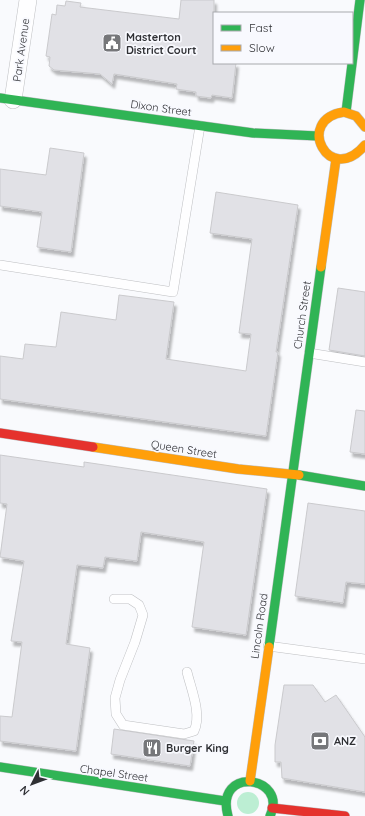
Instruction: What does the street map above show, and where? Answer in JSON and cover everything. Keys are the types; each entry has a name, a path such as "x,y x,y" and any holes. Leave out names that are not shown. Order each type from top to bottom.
{"main road":[{"path":"353,56 360,0"},
{"path":"346,112 352,64"},
{"name":"Dixon Street","path":"7,99 253,133 318,136"},
{"path":"365,127 354,115 346,112 336,113 327,118 320,127 318,136 320,146 326,154 336,159 344,160 353,158 361,152 365,145"},
{"name":"Church Street","path":"292,474 336,159"},
{"name":"Queen Street","path":"0,433 238,469 292,474 365,486"},
{"name":"Lincoln Road","path":"250,780 292,474"},
{"name":"Chapel Street","path":"0,768 225,801"},
{"path":"228,816 225,801 231,788 241,782 250,780 259,783 267,789 273,803 271,812 345,816"}],"street":[{"name":"Park Avenue","path":"7,99 28,0"}],"lane":[{"path":"0,265 174,292 200,126"},
{"path":"309,353 365,362"},
{"path":"114,599 130,600 139,605 143,615 115,698 116,714 123,725 184,734 194,731 197,724 196,712 187,672"},
{"path":"268,646 365,659"}],"green space":[{"path":"248,792 256,795 259,803 256,811 248,814 240,811 237,803 240,795"}],"building":[{"name":"Masterton District Court","path":"181,0 214,0 213,64 236,64 232,98 212,95 211,98 196,96 196,92 176,89 177,84 114,74 112,84 100,74 54,70 49,66 50,57 46,56 52,14 56,15 57,5 65,6 66,1 81,3 80,7 179,19"},
{"path":"50,148 84,153 71,252 37,247 42,212 0,206 0,169 46,175"},
{"path":"216,192 298,205 276,352 278,352 266,436 0,399 0,356 23,359 25,344 56,347 61,312 116,320 119,295 174,302 166,359 246,371 251,334 239,333 252,239 210,233"},
{"path":"338,288 365,292 365,356 329,350"},
{"path":"356,410 365,411 365,454 350,452"},
{"path":"0,455 84,467 84,462 267,489 246,635 192,627 204,542 141,532 137,561 105,557 103,568 77,565 66,644 90,648 76,751 0,741 0,716 12,717 22,642 11,641 24,561 0,557 7,504 0,503"},
{"path":"308,503 365,511 365,584 346,582 343,603 295,596"},
{"name":"ANZ","path":"284,685 313,685 325,702 336,695 365,737 365,792 282,778 281,762 275,762 275,745"},
{"name":"Burger King","path":"114,729 194,741 190,766 111,754"}],"traffic: fast":[{"path":"353,56 360,0"},
{"path":"346,112 352,64"},
{"path":"0,98 253,133 318,136"},
{"path":"269,647 321,267"},
{"path":"299,475 365,486"},
{"path":"0,767 225,801"},
{"path":"228,816 227,800 231,789 240,783 251,782 261,785 269,792 273,802 270,816"}],"traffic: slow":[{"path":"365,127 356,116 344,112 329,117 321,126 319,137 322,147 329,155 340,159 352,156 365,145"},
{"path":"321,267 336,159"},
{"path":"93,447 238,469 299,475"},
{"path":"250,781 269,647"}],"traffic: jam":[{"path":"0,433 93,447"},
{"path":"272,808 345,816"}],"place":[{"name":"Masterton District Court","path":"112,43"},
{"name":"ANZ","path":"320,741"},
{"name":"Burger King","path":"152,748"}]}
